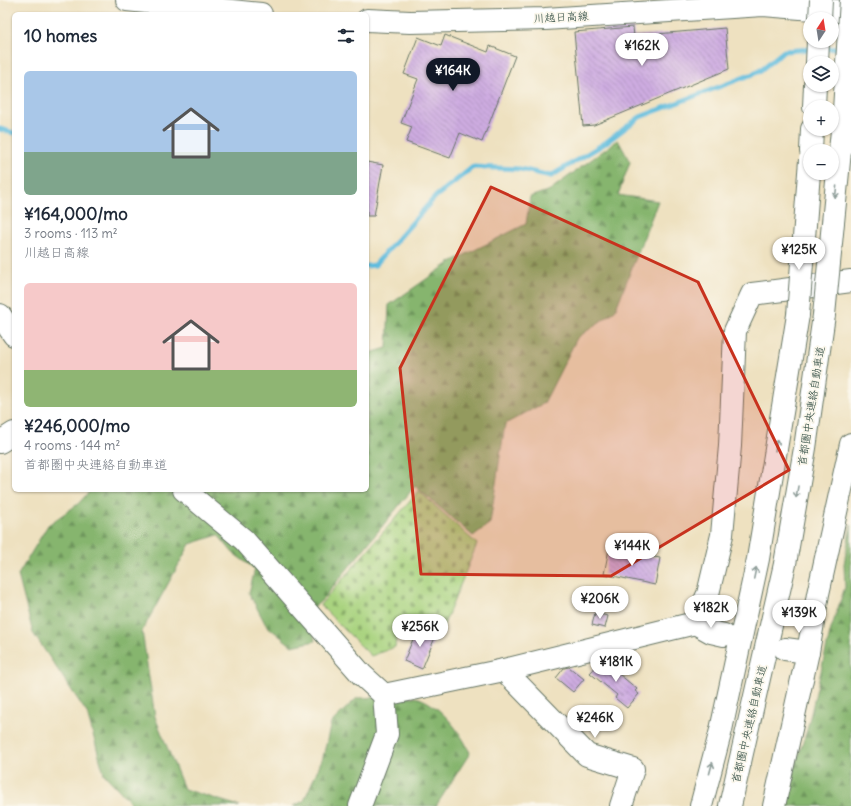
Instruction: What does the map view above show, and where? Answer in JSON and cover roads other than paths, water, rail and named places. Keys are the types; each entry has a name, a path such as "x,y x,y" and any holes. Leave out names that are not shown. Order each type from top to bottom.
{"main road":[{"path":"127,0 255,9"},
{"path":"820,12 821,0"},
{"name":"首都圏中央連絡自動車道","path":"730,806 785,564 805,448 824,315 844,110 851,0"},
{"name":"川越日高線","path":"369,20 410,22 545,18 764,5 851,12"},
{"path":"701,806 721,730 758,559 798,314 808,180"},
{"path":"695,623 708,594 722,535 730,446 735,331 752,294 851,281"},
{"path":"0,315 12,332"},
{"path":"0,442 12,434"},
{"path":"774,806 808,652 818,594 851,444"},
{"path":"186,492 244,540 362,675 384,695 387,734 360,806"},
{"path":"384,695 504,670 695,623 711,632 724,635"},
{"path":"785,649 808,652"},
{"path":"504,670 587,754 634,769 621,806"}],"waterway":[{"path":"823,49 843,48"},
{"path":"369,266 375,265 435,197 473,167 520,169 551,176 605,143 640,117 758,72 784,51 813,49"},
{"path":"0,129 12,132"}],"tunnel":[{"path":"724,635 785,649"}]}
